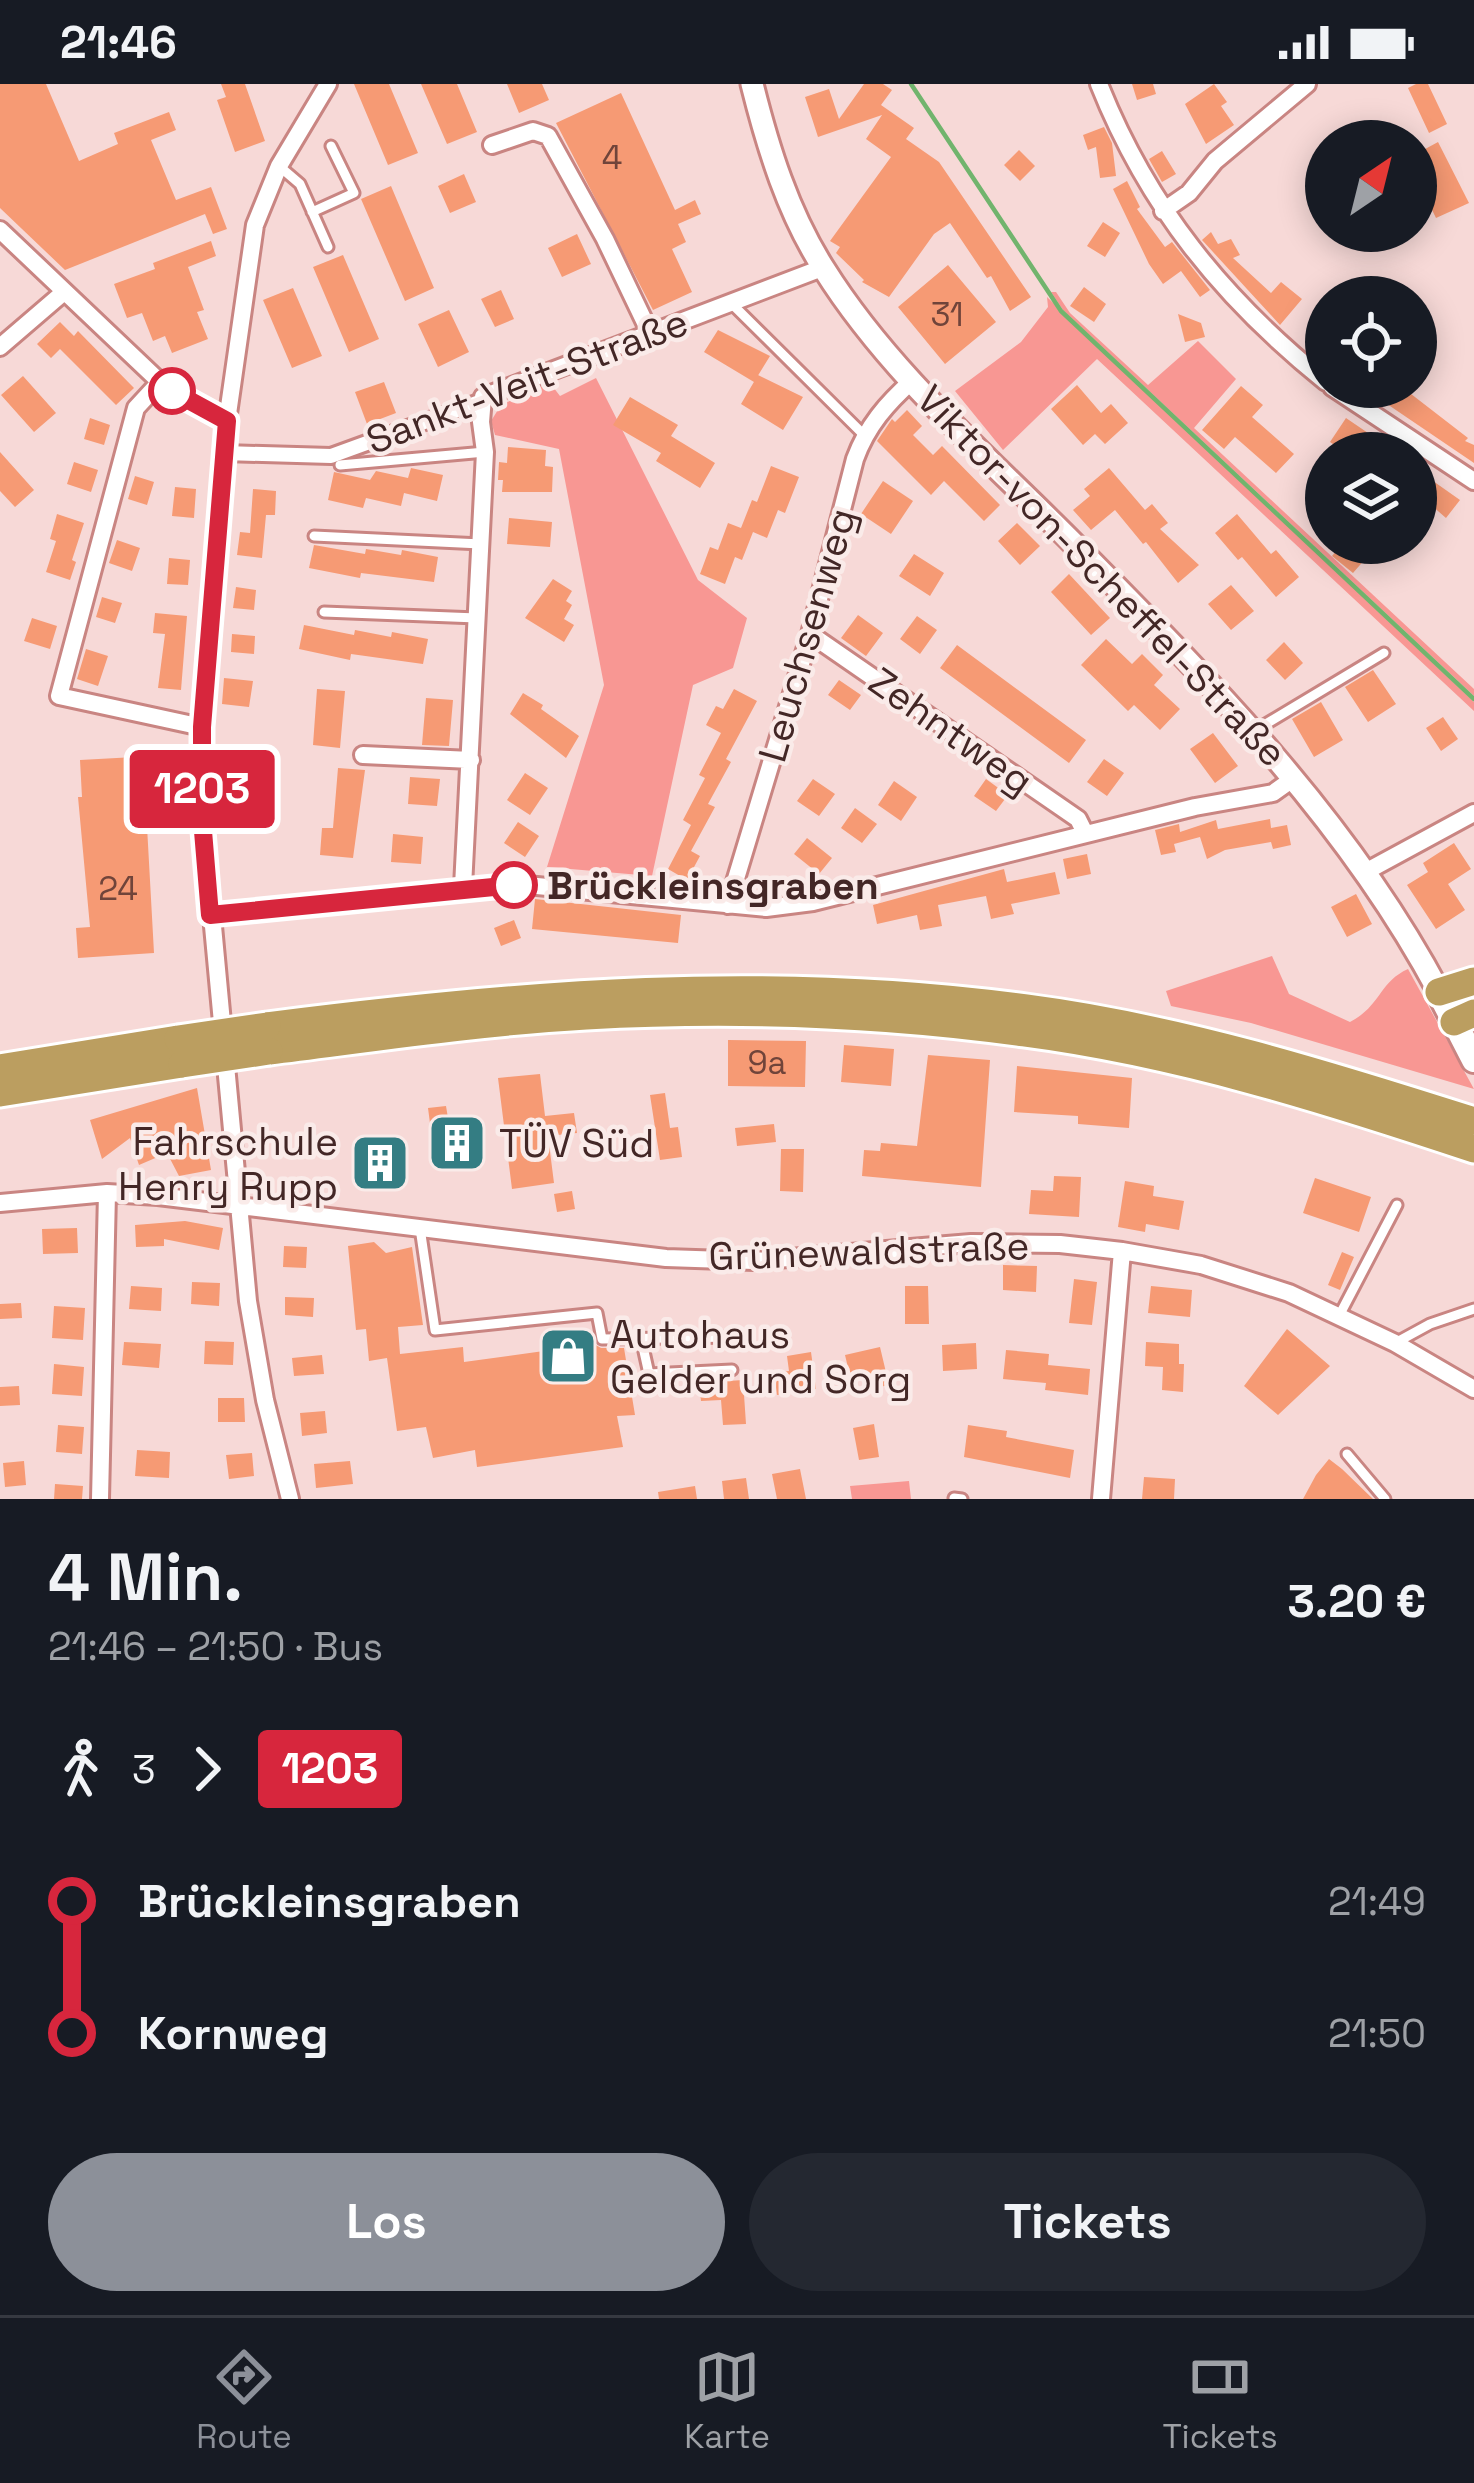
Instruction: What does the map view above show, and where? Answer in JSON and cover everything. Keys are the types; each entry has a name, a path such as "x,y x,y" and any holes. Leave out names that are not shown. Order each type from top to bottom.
{"highway":[{"path":"1439,992 1474,981"},
{"path":"0,1068 180,1051 593,992 678,987 868,991 1027,1008 1150,1030 1277,1060 1474,1121"},
{"path":"268,1039 586,1016 776,1012 874,1018 1026,1033 1165,1058 1347,1106 1474,1149"},
{"path":"0,1093 180,1051"}],"main road":[{"name":"Viktor-von-Scheffel-Straße","path":"1439,992 1464,1018 1474,1060"}],"street":[{"path":"290,1499 265,1400 237,1205 202,819 202,727 227,421 255,224 279,166 328,84"},
{"name":"Viktor-von-Scheffel-Straße","path":"752,84 770,155 822,268 853,311 913,380 1194,666 1294,778 1366,871 1439,992"},
{"path":"1099,84 1138,171 1163,211 1226,291 1268,336 1305,366"},
{"path":"1163,211 1189,194 1215,161 1307,84"},
{"path":"492,145 533,131 548,136 650,332"},
{"path":"0,230 160,382 227,421"},
{"name":"Sankt-Veit-Straße","path":"224,453 331,456 822,268"},
{"path":"0,347 64,292"},
{"name":"Leuchsenweg","path":"728,905 811,634 864,435 885,406 913,380"},
{"path":"160,382 136,408 58,696 202,727"},
{"path":"463,887 485,452 482,400"},
{"path":"1364,408 1474,481"},
{"name":"Zehntweg","path":"811,634 1078,819 1085,833"},
{"path":"363,755 471,760"},
{"path":"210,915 463,887 546,885 766,908 813,902 1085,833 1273,793 1294,778"},
{"path":"1366,871 1474,813"},
{"path":"100,1499 107,1193"},
{"name":"Grünewaldstraße","path":"0,1203 107,1193 666,1258 754,1261 970,1244 1060,1244 1122,1251 1201,1265 1249,1280 1395,1343 1474,1389"},
{"path":"1101,1499 1122,1251"}],"lane":[{"path":"312,212 354,193 331,146"},
{"path":"279,166 300,184 328,247"},
{"path":"730,302 864,435"},
{"path":"340,465 485,452"},
{"path":"314,536 481,544"},
{"path":"324,612 477,618"},
{"path":"1252,732 1384,653"},
{"path":"1339,1316 1397,1205"},
{"path":"420,1228 435,1330 597,1313 602,1339 734,1337"},
{"path":"1395,1343 1430,1324 1474,1309"},
{"path":"641,1338 649,1374 732,1370"},
{"path":"1347,1454 1384,1499"}],"shaded area":[{"path":"1051,292 1148,385 1198,341 1236,379 1194,428 1305,531 1305,537 1063,310"},
{"path":"1047,297 1305,542 1305,553 1097,359 1003,450 955,391 1021,342 1048,307"},
{"path":"596,378 698,580 747,618 733,668 693,685 652,876 547,867 604,685 559,449 495,435 491,421 501,405 550,383 560,396"},
{"path":"1317,564 1329,564 1474,702 1474,711"},
{"path":"1333,564 1340,564 1474,689 1474,696"},
{"path":"1272,956 1289,994 1350,1022 1408,969 1474,1089 1251,1023 1171,1006 1166,991"},
{"path":"909,1481 911,1499 852,1499 850,1486"}],"building":[{"path":"0,84 46,84 79,161 118,144 114,133 169,112 176,130 151,140 176,200 211,187 227,229 213,234 205,214 65,270 0,208"},
{"path":"221,84 245,84 265,141 235,152 217,100 226,97"},
{"path":"354,84 389,84 418,153 388,165"},
{"path":"421,84 457,84 477,132 447,144"},
{"path":"507,84 542,84 549,100 519,113"},
{"path":"864,84 883,84 892,90 881,105 914,128 906,139 939,162 1031,297 1010,311 991,276 987,278 950,223 934,234 889,297 862,282 836,253 840,247 830,241 891,157 866,139 882,115 818,137 805,97 829,89 839,119"},
{"path":"1132,84 1153,84 1156,94 1137,100"},
{"path":"1214,84 1227,102 1221,106 1234,125 1206,144 1185,104"},
{"path":"1428,84 1447,124 1437,129 1437,120 1423,120 1408,88"},
{"path":"621,93 675,210 695,200 701,214 678,224 686,242 672,249 692,292 653,310 556,123"},
{"path":"1104,127 1112,143 1116,176 1100,178 1096,147 1088,150 1083,135"},
{"path":"1437,143 1469,203 1437,218"},
{"path":"1019,150 1035,166 1020,181 1004,165"},
{"path":"1162,151 1176,174 1162,182 1149,159"},
{"path":"464,174 476,202 450,213 438,186"},
{"path":"1127,181 1137,209 1165,247 1172,242 1210,290 1200,297 1181,271 1163,284 1149,264 1113,189"},
{"path":"391,186 434,288 405,301 361,199"},
{"path":"1103,222 1120,233 1105,257 1087,246"},
{"path":"1211,232 1218,244 1231,239 1240,255 1233,258 1271,293 1281,282 1302,299 1280,325 1202,240"},
{"path":"577,234 591,264 562,277 548,248"},
{"path":"211,241 216,256 188,267 204,310 197,312 208,339 172,353 165,336 153,341 142,313 127,318 114,284"},
{"path":"343,255 379,339 349,352 313,267"},
{"path":"948,265 996,322 945,364 898,307"},
{"path":"1084,287 1106,304 1094,322 1070,306"},
{"path":"293,288 322,356 292,368 263,300"},
{"path":"501,290 514,319 495,327 481,299"},
{"path":"449,310 469,352 438,367 418,324"},
{"path":"1178,314 1201,323 1205,337 1185,342"},
{"path":"60,322 74,336 78,331 134,388 116,405 60,349 51,358 37,344"},
{"path":"718,330 770,356 754,382 704,352"},
{"path":"758,375 803,397 783,430 741,404"},
{"path":"23,376 56,413 34,432 1,395"},
{"path":"384,382 396,413 367,424 355,392"},
{"path":"1077,385 1101,413 1111,404 1128,423 1105,444 1095,434 1083,445 1051,409"},
{"path":"1241,386 1263,405 1252,417 1294,454 1276,473 1235,437 1224,449 1202,430"},
{"path":"630,397 678,425 671,436 715,463 700,488 656,461 661,453 613,425"},
{"path":"1393,408 1429,408 1474,445 1474,463 1437,438 1437,432 1428,432"},
{"path":"907,410 922,426 913,435 933,455 942,446 1000,505 984,521 944,481 931,495 877,441 892,419 895,422"},
{"path":"90,418 110,425 104,445 84,439"},
{"path":"1346,418 1366,432 1337,432"},
{"path":"508,447 546,450 545,466 553,467 552,492 502,492 499,462 507,463"},
{"path":"0,452 34,490 15,507 0,491"},
{"path":"74,462 98,470 91,492 67,484"},
{"path":"771,466 799,477 785,513 778,510 767,538 753,532 742,560 735,557 725,584 700,574 710,547 718,550 728,523 741,528"},
{"path":"411,468 443,475 437,501 404,493 401,506 366,498 363,508 328,500 334,472 370,480 376,471 408,478"},
{"path":"1109,468 1145,510 1152,504 1168,523 1160,529 1199,565 1178,583 1115,510 1091,530 1073,510 1090,496 1084,489"},
{"path":"135,476 154,482 147,505 128,499"},
{"path":"883,481 913,501 891,534 861,514"},
{"path":"1437,484 1460,500 1446,518 1437,510"},
{"path":"175,487 196,489 194,518 172,516"},
{"path":"253,489 276,491 275,515 266,515 262,558 237,555 240,532 250,533"},
{"path":"57,514 84,523 70,580 46,572 56,541 50,539"},
{"path":"1237,514 1271,554 1276,550 1299,577 1276,597 1215,533"},
{"path":"509,518 552,522 550,547 507,544"},
{"path":"1017,523 1040,546 1020,565 998,541"},
{"path":"117,540 140,548 132,571 109,563"},
{"path":"314,545 365,554 366,549 401,555 402,550 438,557 434,582 361,573 360,578 309,568"},
{"path":"914,554 944,573 930,596 899,576"},
{"path":"169,558 190,560 188,585 167,584"},
{"path":"1069,574 1110,618 1091,635 1051,592"},
{"path":"553,579 572,591 566,601 572,605 564,619 574,625 564,642 525,618"},
{"path":"1231,585 1254,611 1231,630 1208,604"},
{"path":"236,587 256,590 254,610 233,608"},
{"path":"102,597 122,603 115,623 96,617"},
{"path":"155,613 187,616 181,690 158,688 165,634 153,633"},
{"path":"858,615 883,633 866,656 841,638"},
{"path":"917,616 937,630 920,654 900,639"},
{"path":"32,618 57,626 50,649 24,641"},
{"path":"304,625 354,635 355,630 391,637 392,632 428,639 423,664 351,654 350,660 299,649"},
{"path":"232,634 255,636 254,654 231,652"},
{"path":"1106,639 1132,664 1142,654 1163,675 1154,685 1180,709 1160,730 1134,705 1128,711 1081,665"},
{"path":"1284,642 1303,663 1285,680 1266,660"},
{"path":"957,645 1086,740 1069,763 940,668"},
{"path":"86,649 108,656 98,686 77,679"},
{"path":"1373,670 1396,704 1368,722 1345,687"},
{"path":"224,678 253,681 249,707 222,704"},
{"path":"839,680 861,695 850,710 828,695"},
{"path":"317,689 345,691 340,748 313,745"},
{"path":"734,689 757,701 708,804 715,807 691,851 700,856 687,880 668,869 691,825 683,820 721,733 706,725 716,706 723,709"},
{"path":"523,693 579,736 566,758 510,714"},
{"path":"426,698 453,700 449,746 422,745"},
{"path":"1321,702 1343,740 1314,757 1292,719"},
{"path":"1443,717 1458,739 1441,751 1426,728"},
{"path":"1213,733 1238,766 1215,783 1190,749"},
{"path":"160,744 162,771 144,772 154,953 78,958 76,928 90,927 78,797 82,797 80,760 135,757 134,746"},
{"path":"231,759 265,764 259,804 225,799"},
{"path":"1104,759 1124,773 1107,796 1087,782"},
{"path":"338,768 365,770 353,858 320,855 322,828 333,828"},
{"path":"525,773 548,788 530,815 507,800"},
{"path":"410,777 440,779 437,806 408,804"},
{"path":"813,779 835,794 819,816 797,801"},
{"path":"986,779 1008,795 996,811 974,796"},
{"path":"894,781 917,797 901,821 878,805"},
{"path":"855,808 877,824 862,843 841,828"},
{"path":"1270,819 1271,828 1287,825 1291,845 1273,849 1271,842 1225,850 1207,859 1200,837 1174,844 1176,852 1161,855 1155,830 1179,824 1180,832 1216,820 1218,829"},
{"path":"518,822 539,836 525,857 504,843"},
{"path":"393,834 423,837 421,864 391,862"},
{"path":"807,838 832,858 819,874 794,854"},
{"path":"1454,843 1471,869 1448,884 1465,910 1436,929 1407,885 1428,872 1423,863"},
{"path":"1087,854 1091,874 1067,879 1063,859"},
{"path":"1004,869 1007,882 1055,872 1060,894 1011,904 1014,914 991,919 986,896 938,905 942,926 920,930 917,915 877,924 873,905"},
{"path":"1356,894 1372,924 1347,937 1331,907"},
{"path":"535,899 681,915 678,943 532,929"},
{"path":"514,920 521,938 501,946 494,928"},
{"path":"728,1040 806,1041 805,1087 728,1086"},
{"path":"844,1045 894,1049 891,1086 841,1082"},
{"path":"928,1055 990,1060 981,1187 862,1176 864,1150 880,1151 881,1143 917,1146"},
{"path":"1017,1066 1132,1078 1129,1128 1078,1124 1078,1116 1014,1112"},
{"path":"540,1074 545,1116 574,1113 577,1133 548,1136 554,1183 512,1189 498,1078"},
{"path":"197,1088 211,1170 179,1176 167,1153 139,1165 130,1138 102,1159 90,1120"},
{"path":"665,1093 670,1128 678,1127 682,1157 660,1160 650,1095"},
{"name":"TÜV Süd","path":"446,1106 449,1124 477,1121 484,1163 436,1169 428,1108"},
{"path":"774,1124 776,1142 737,1146 735,1128"},
{"name":"Fahrschule Henry Rupp","path":"373,1148 391,1151 388,1177 369,1174"},
{"path":"781,1149 804,1149 803,1192 780,1191"},
{"path":"1054,1176 1081,1177 1079,1217 1029,1214 1031,1190 1053,1191"},
{"path":"1315,1178 1371,1197 1359,1232 1303,1213"},
{"path":"1125,1181 1154,1186 1153,1196 1184,1201 1179,1230 1146,1224 1145,1232 1118,1227"},
{"path":"572,1191 575,1209 557,1212 554,1194"},
{"path":"185,1221 223,1228 219,1250 164,1239 164,1246 136,1247 135,1225"},
{"path":"77,1228 78,1253 43,1254 42,1229"},
{"name":"Autohaus Gelder und Sorg","path":"374,1242 386,1253 412,1247 423,1325 398,1327 400,1354 463,1347 464,1362 594,1344 624,1348 635,1415 617,1416 623,1447 477,1467 475,1450 433,1458 426,1427 397,1431 387,1358 369,1361 366,1329 356,1330 348,1246"},
{"path":"284,1246 307,1247 306,1268 283,1267"},
{"path":"1342,1252 1354,1257 1340,1290 1328,1285"},
{"path":"1003,1265 1037,1266 1036,1292 1003,1290"},
{"path":"1074,1279 1097,1282 1092,1325 1069,1323"},
{"path":"192,1282 220,1283 219,1306 191,1304"},
{"path":"131,1286 162,1288 161,1311 129,1309"},
{"path":"905,1286 928,1286 929,1324 905,1324"},
{"path":"1151,1286 1192,1290 1190,1317 1148,1313"},
{"path":"285,1297 314,1298 313,1317 285,1315"},
{"path":"21,1303 22,1318 0,1319 0,1304"},
{"path":"54,1306 85,1308 83,1340 52,1338"},
{"path":"1287,1329 1330,1366 1278,1415 1244,1386"},
{"path":"205,1341 234,1342 233,1365 204,1364"},
{"path":"124,1342 161,1344 159,1368 122,1365"},
{"path":"1146,1342 1179,1344 1183,1392 1162,1390 1163,1367 1145,1366"},
{"path":"976,1343 977,1369 943,1371 942,1345"},
{"path":"880,1347 889,1385 865,1390 861,1374 850,1376 845,1355"},
{"path":"1006,1350 1049,1354 1048,1365 1090,1369 1088,1395 1045,1390 1046,1383 1003,1379"},
{"path":"811,1352 816,1389 777,1395 774,1373 789,1371 787,1356"},
{"path":"322,1355 324,1374 294,1376 292,1358"},
{"path":"54,1364 84,1367 82,1396 52,1394"},
{"path":"743,1380 746,1424 723,1425 721,1400 701,1401 699,1383"},
{"path":"19,1386 20,1405 0,1406 0,1387"},
{"path":"218,1398 244,1398 245,1422 218,1422"},
{"path":"325,1411 327,1433 302,1436 300,1413"},
{"path":"874,1424 879,1457 859,1460 853,1428"},
{"path":"58,1425 84,1427 82,1454 56,1452"},
{"path":"968,1425 1074,1450 1070,1478 964,1457"},
{"path":"137,1450 170,1452 169,1478 135,1476"},
{"path":"252,1453 254,1476 229,1479 226,1455"},
{"path":"1329,1459 1342,1469 1373,1499 1303,1499"},
{"path":"24,1461 26,1485 5,1487 3,1463"},
{"path":"350,1461 353,1484 316,1488 314,1464"},
{"path":"800,1469 806,1499 777,1499 772,1474"},
{"path":"1144,1477 1175,1479 1174,1499 1142,1499"},
{"path":"746,1478 749,1499 724,1499 722,1481"},
{"path":"55,1484 83,1486 82,1499 54,1499"},
{"path":"695,1486 697,1499 659,1499 658,1492"}],"waterway":[{"path":"911,84 1061,311 1474,699"}],"bus line":[{"name":"1203","path":"172,391 227,421 202,727 202,819 210,915 514,885"}],"place":[{"name":"Brückleinsgraben","path":"514,885"},
{"name":"TÜV Süd","path":"457,1143"},
{"name":"Fahrschule Henry Rupp","path":"380,1163"},
{"name":"Autohaus Gelder und Sorg","path":"568,1356"}]}
